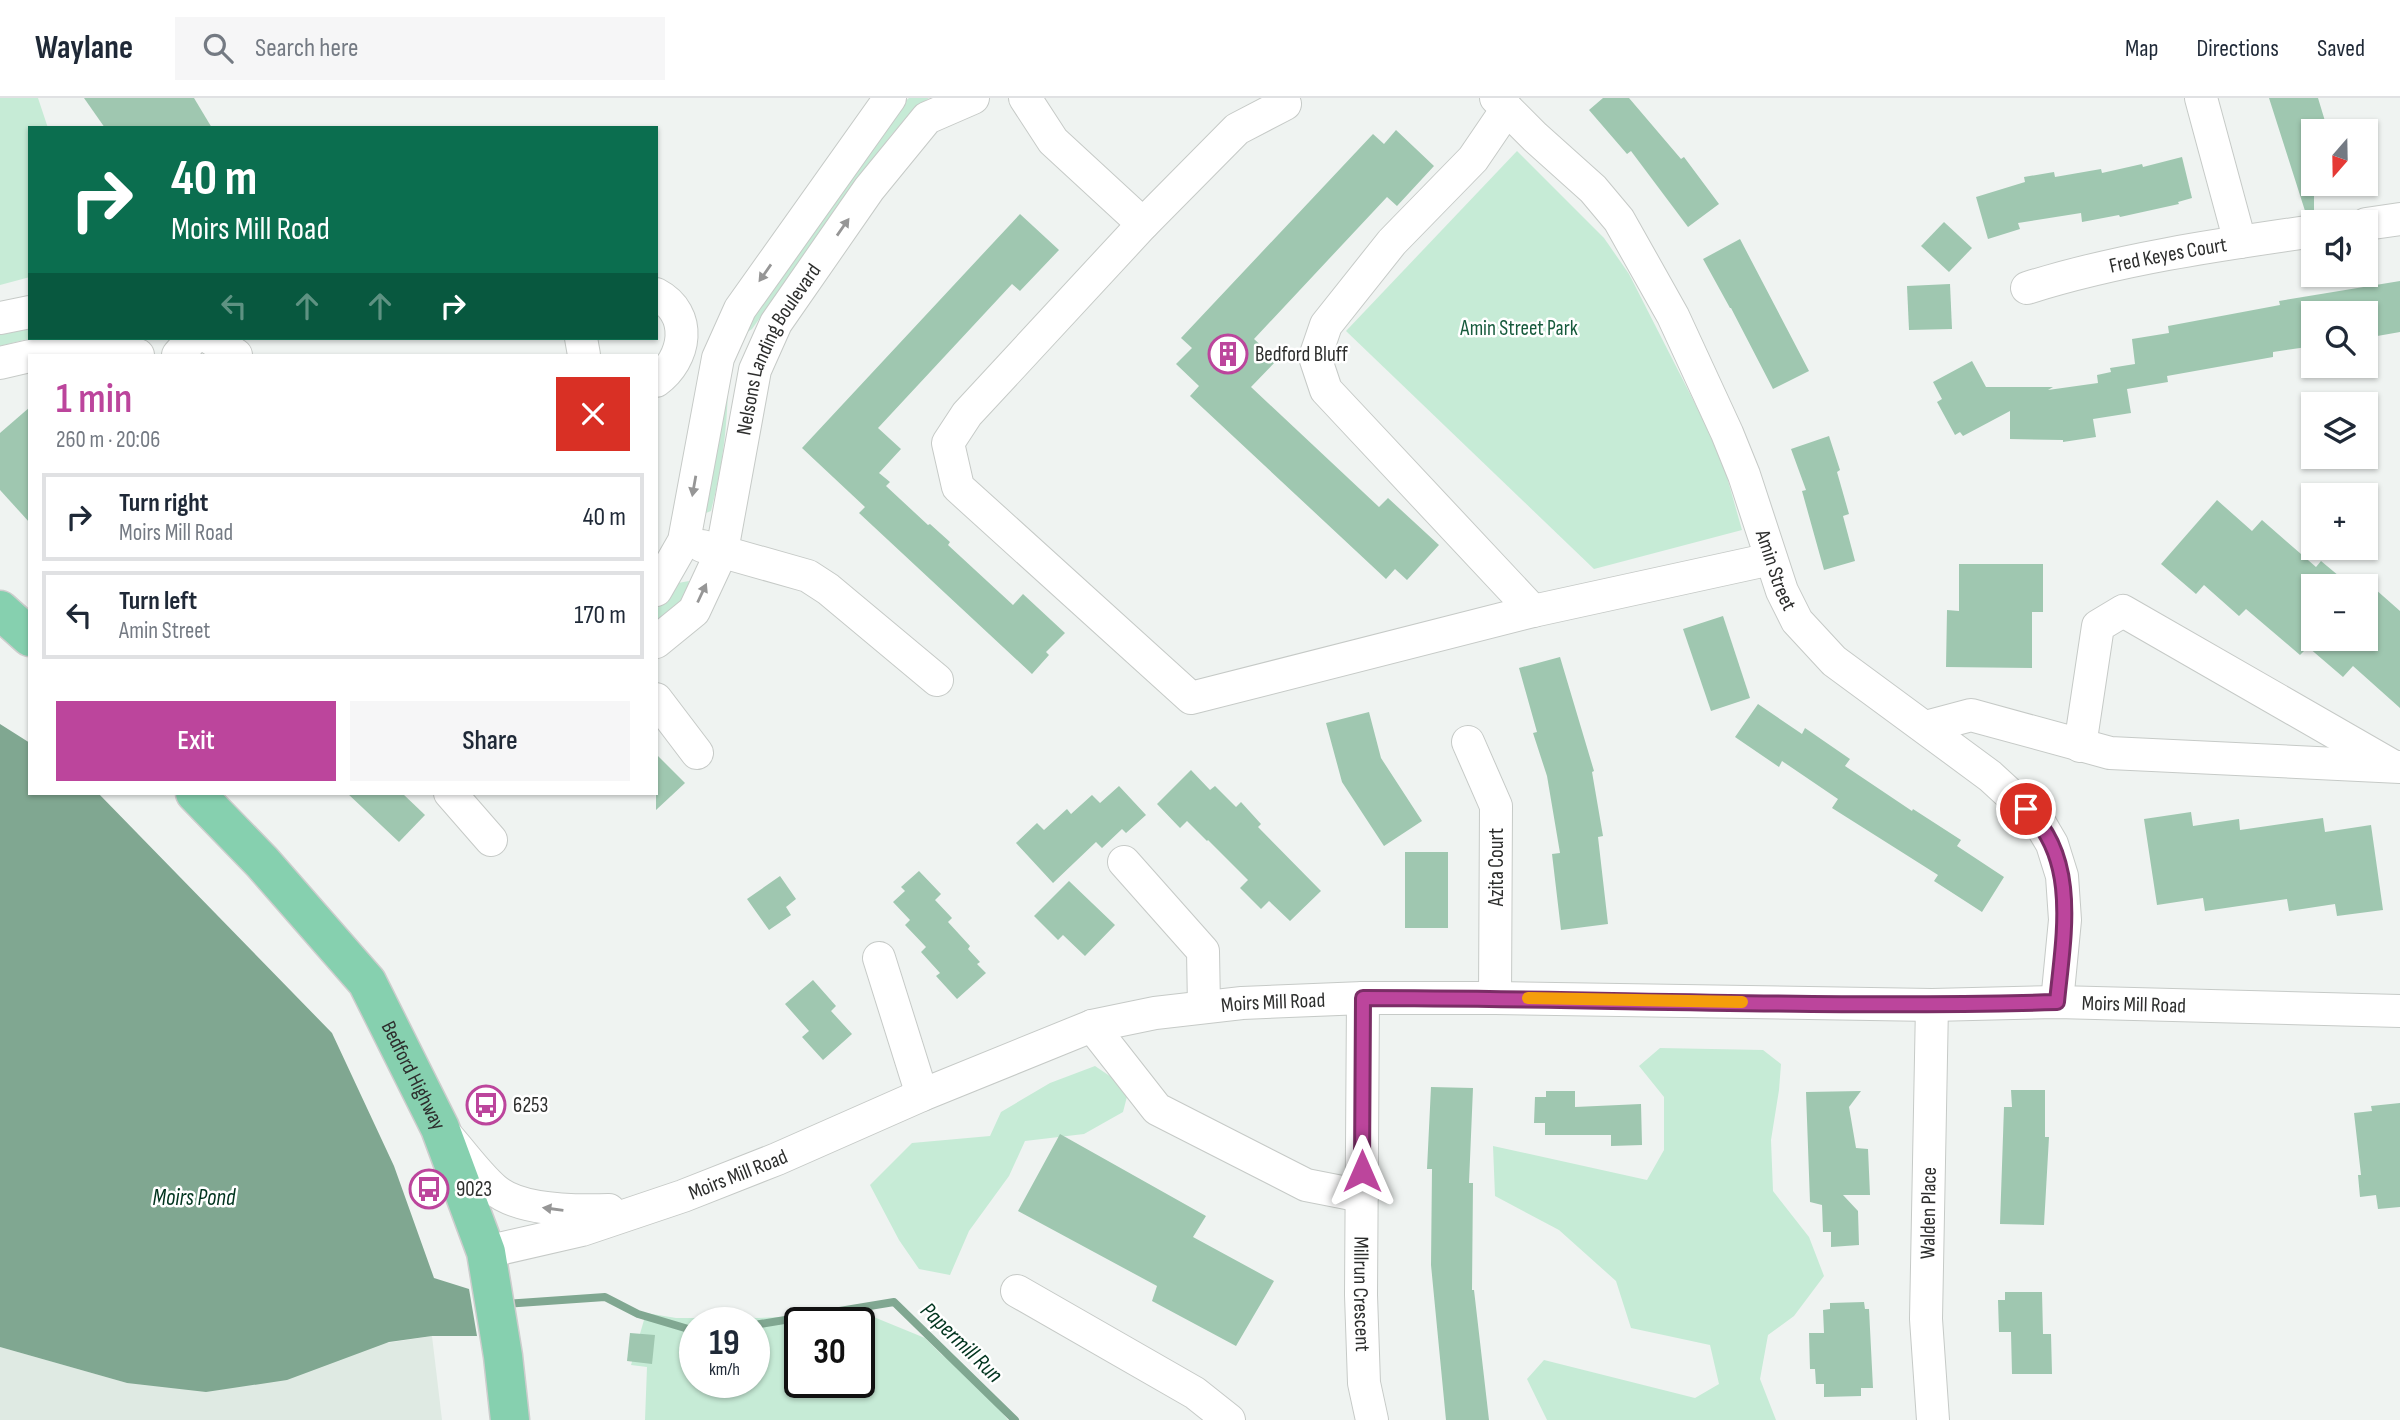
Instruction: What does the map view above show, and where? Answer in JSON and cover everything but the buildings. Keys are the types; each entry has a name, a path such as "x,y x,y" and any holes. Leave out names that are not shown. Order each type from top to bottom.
{"main road":[{"path":"0,610 28,635"},
{"name":"Bedford Highway","path":"197,795 262,862 367,982 440,1128 488,1268 504,1397"}],"street":[{"name":"Nelsons Landing Boulevard","path":"658,586 684,541 718,358 740,309 890,98"},
{"name":"Nelsons Landing Boulevard","path":"658,640 694,611 722,551 755,370 776,323 869,189 926,118 973,98"},
{"path":"1025,98 1053,141 1143,224"},
{"path":"2201,98 2241,242"},
{"path":"1285,104 1237,129 1143,224 967,414 948,443 958,487 1191,698 1533,611 1771,559"},
{"path":"1502,104 1473,159 1392,242 1326,326 1315,357 1326,390 1533,611"},
{"name":"Amin Street","path":"1502,104 1593,190 1619,220 1673,316 1702,376 1744,475 1782,591 1797,621 1834,661 1990,776 2038,820 2052,844 2062,876 2065,920 2057,1002"},
{"path":"2378,222 2400,219"},
{"name":"Fred Keyes Court","path":"2027,288 2077,272 2301,233"},
{"path":"658,296 674,310 682,342 677,358 668,372 658,380"},
{"path":"0,318 28,312"},
{"path":"179,354 190,340"},
{"path":"212,340 234,354"},
{"path":"682,342 755,370"},
{"path":"42,354 82,348 135,354"},
{"path":"0,363 28,356"},
{"path":"684,541 808,576 828,589 937,680"},
{"path":"2080,746 2098,626 2123,611 2398,767"},
{"path":"658,702 697,753"},
{"path":"1926,727 1970,715 2110,753 2398,767"},
{"name":"Azita Court","path":"1468,742 1496,806 1495,998"},
{"path":"452,795 491,840"},
{"path":"1124,862 1203,951 1205,1007"},
{"path":"880,958 922,1095"},
{"name":"Moirs Mill Road","path":"488,1268 582,1230 646,1209 777,1159 922,1095 1092,1026 1155,1013 1242,1003 1363,998 1932,1005 2057,1002 2400,1011"},
{"name":"Millrun Crescent","path":"1363,998 1361,1294 1364,1383 1372,1420"},
{"name":"Walden Place","path":"1932,1005 1926,1319 1933,1420"},
{"path":"1092,1026 1157,1109 1306,1185 1362,1196"},
{"path":"440,1128 496,1191 530,1205 572,1211 646,1209"},
{"path":"1017,1291 1195,1393 1229,1420"}],"shaded area":[{"path":"432,1336 442,1420 0,1420 0,1347 127,1383"}],"green space":[{"path":"0,98 38,98 47,126 28,126 28,278 0,285"},
{"path":"909,98 929,98 892,134 752,329 746,333 751,310"},
{"name":"Amin Street Park","path":"1517,151 1604,238 1629,274 1712,437 1723,463 1742,530 1594,569 1346,331"},
{"path":"28,326 28,339 0,346 0,333"},
{"path":"728,386 721,464 711,511 706,513 705,502"},
{"path":"689,581 685,598 658,625 658,608 678,583"},
{"path":"1660,1048 1763,1050 1781,1064 1771,1140 1773,1191 1809,1237 1824,1276 1794,1316 1768,1335 1760,1379 1776,1420 1547,1420 1527,1379 1544,1360 1695,1398 1719,1384 1710,1345 1631,1328 1616,1281 1559,1230 1495,1196 1493,1146 1647,1180 1664,1150 1664,1097 1639,1066"},
{"path":"1095,1066 1129,1089 1123,1112 1084,1134 1025,1141 1009,1176 969,1231 950,1275 919,1269 899,1240 870,1185 912,1143 990,1136 1001,1112 1050,1083"},
{"path":"646,1313 679,1318 679,1398 770,1398 770,1318 784,1317 784,1398 875,1398 875,1318 925,1338 942,1355 969,1372 1008,1420 645,1420 647,1367 631,1365"}],"water":[{"name":"Moirs Pond","path":"0,724 28,742 28,795 100,795 332,1033 394,1166 434,1278 469,1289 477,1336 432,1336 389,1342 287,1380 206,1392 127,1383 0,1347"}],"waterway":[{"name":"Papermill Run","path":"505,1304 605,1297 638,1314 679,1326"},
{"name":"Papermill Run","path":"770,1322 894,1302 1015,1420"}],"slow traffic":[{"path":"1528,998 1742,1002"}],"place":[{"name":"Bedford Bluff","path":"1228,354"},
{"name":"6253","path":"486,1105"},
{"name":"9023","path":"429,1189"}],"route":[{"path":"1362,1171 1363,998 1932,1005 2057,1002 2065,920 2062,876 2052,844 2038,820 2026,809"}]}
